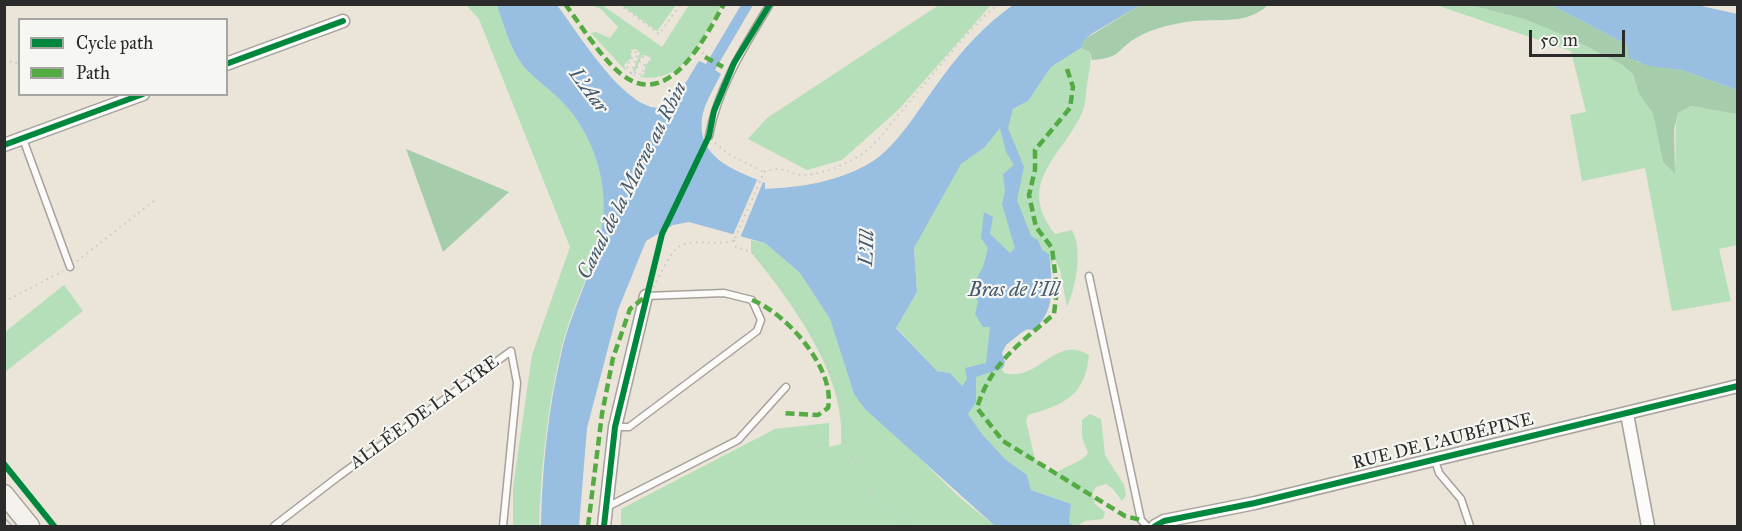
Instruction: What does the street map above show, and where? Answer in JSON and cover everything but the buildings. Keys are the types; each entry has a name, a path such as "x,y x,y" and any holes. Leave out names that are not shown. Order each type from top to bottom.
{"main road":[{"path":"4,494 30,526"}],"street":[{"path":"228,63 343,21"},
{"path":"4,145 138,96"},
{"path":"604,526 615,427 646,296"},
{"name":"RUE DE L'AUBÉPINE","path":"1155,526 1164,521 1435,460 1627,414 1646,406 1737,386"},
{"path":"1627,414 1648,526"}],"lane":[{"path":"710,136 714,111 734,63 770,4"},
{"path":"23,139 70,267"},
{"path":"1089,276 1141,520 1147,526"},
{"path":"615,427 629,427 757,331 761,320 752,300 724,292 646,296"},
{"name":"ALLÉE DE LA LYRE","path":"274,526 511,351 517,383 503,526"},
{"path":"605,508 738,440 786,387"},
{"path":"1435,460 1439,473 1461,499 1470,526"}],"path":[{"path":"619,4 659,34 681,4"},
{"path":"710,136 728,154 764,172 783,168 802,175 830,169 868,150 886,133 897,116 975,24 998,4"},
{"path":"700,46 705,57"},
{"path":"635,50 638,55 632,74 626,65 632,58 631,51 635,50"},
{"path":"630,78 632,74 642,57 649,57 650,61 644,65 643,74 632,74"},
{"path":"764,172 734,240 736,247 756,254 802,316 823,353 844,414 844,444 880,506 915,526"},
{"path":"4,302 70,267 154,200"},
{"path":"646,296 662,234"},
{"path":"646,296 678,247 690,242 711,244 734,240"}],"green space":[{"path":"466,5 497,5 519,60 569,110 583,130 596,159 602,187 603,212 600,236 567,329 555,376 545,440 539,526 513,526 513,488 532,355 570,247 479,19"},
{"path":"591,5 602,5 662,47 689,5 722,5 691,56 681,66 656,77 640,77 645,73 645,65 651,61 650,56 642,55 635,72 633,71 640,53 636,49 631,50 631,58 624,65 626,71 591,33 596,32 610,38 618,27 601,9"},
{"path":"621,5 676,5 657,31"},
{"path":"939,5 991,5 899,109 842,160 807,170 748,139 767,118"},
{"path":"1140,5 1268,5 1248,17 1191,21 1157,29 1136,38 1108,58 1092,60 1090,52 1081,48 1085,39"},
{"path":"1436,5 1470,5 1524,19 1568,37 1621,64 1633,74 1639,94 1653,114 1663,162 1674,173 1678,113 1691,106 1737,114 1737,245 1719,249 1731,301 1672,311 1645,168 1582,181 1570,115 1586,112 1571,51"},
{"path":"1470,5 1551,5 1628,45 1637,62 1682,70 1737,90 1737,114 1691,106 1678,113 1674,130 1675,174 1663,162 1653,114 1639,94 1633,74 1621,64 1568,37 1524,19"},
{"path":"1081,48 1090,52 1091,59 1083,109 1044,174 1040,187 1040,201 1044,217 1055,234 1072,230 1075,238 1078,258 1073,289 1067,307 1060,270 1055,259 1046,271 1039,325 1008,338 997,361 1004,373 1016,374 1027,371 1066,350 1077,350 1089,355 1087,369 1078,389 1063,402 1028,415 1026,421 1035,459 1054,475 1081,460 1088,453 1082,437 1082,420 1090,414 1101,419 1105,455 1124,485 1126,495 1122,501 1106,484 1096,487 1092,494 1095,504 1105,512 1103,519 1085,521 1077,526 1069,523 1071,504 1031,490 1027,475 1006,460 982,434 960,403 950,373 937,371 896,327 917,292 914,248 961,163 985,147 1014,109 1028,101 1051,67"},
{"path":"406,149 509,192 443,252"},
{"path":"751,240 765,243 800,273 830,319 854,394 959,497 995,526 621,526 621,509 775,429 829,423 829,447 841,444 840,418 835,392 826,366 799,317 751,252"},
{"path":"64,285 83,311 5,372 5,332"}],"water":[{"path":"497,5 557,5 590,51 621,87 637,100 653,107 667,106 671,103 699,61 706,64 741,5 753,5 715,70 721,74 705,107 702,132 705,143 720,161 765,183 765,189 793,187 832,179 858,169 880,156 910,123 943,76 967,47 984,29 1013,5 1140,5 1085,39 1081,48 1051,67 1028,101 1013,109 1008,128 1024,167 1017,200 1031,236 1038,240 1042,250 1049,254 1051,295 1046,314 1041,322 1033,330 1026,329 1006,345 1002,353 1005,362 1003,368 976,377 976,402 968,414 982,434 1006,460 1027,475 1031,490 1071,504 1069,523 1076,526 995,526 865,409 854,394 830,319 800,273 765,243 689,222 673,225 646,241 618,310 587,428 579,526 541,526 549,419 568,329 594,259 600,236 603,212 602,187 596,159 583,130 564,104 519,60 511,45","holes":["1000,128 1006,152 1014,165 1003,174 1005,191 1002,204 1015,248 1010,253 990,234 993,217 984,212 981,238 988,248 983,267 972,287 978,302 975,314 983,327 990,327 986,363 965,368 967,379 962,386 950,373 937,371 896,328 917,292 914,248 961,164 985,147"]},
{"path":"1551,5 1697,5 1737,14 1737,90 1682,70 1649,66 1629,58 1628,45"}],"pier":[{"path":"757,180 763,182 740,238 733,235"}],"tram line":[{"path":"4,517 12,526"}],"marked path":[{"path":"565,4 599,50 621,74 638,83 655,84 670,77 696,51 724,4"},
{"path":"705,57 723,67"},
{"path":"1067,69 1073,87 1070,108 1035,150 1035,170 1029,195 1036,227 1052,248 1057,289 1054,314 1008,355 990,378 977,408 1003,441 1125,516 1141,520"},
{"path":"588,526 602,414 613,358 630,309 646,296"},
{"path":"752,300 779,317 793,330 806,344 824,376 828,393 828,408 818,415 782,413"}],"cycle path":[{"path":"604,526 615,427 662,234 709,136 714,111 734,63 770,4"},
{"path":"228,63 343,21"},
{"path":"4,145 138,96"},
{"path":"1155,526 1164,521 1255,503 1738,386"},
{"path":"4,464 54,526"}],"water label":[{"name":"L'Aar","path":"588,91"},
{"name":"Canal de la Marne au Rhin","path":"633,181"},
{"name":"L'Ill","path":"868,248"},
{"name":"Bras de l'Ill","path":"1014,291"}]}
